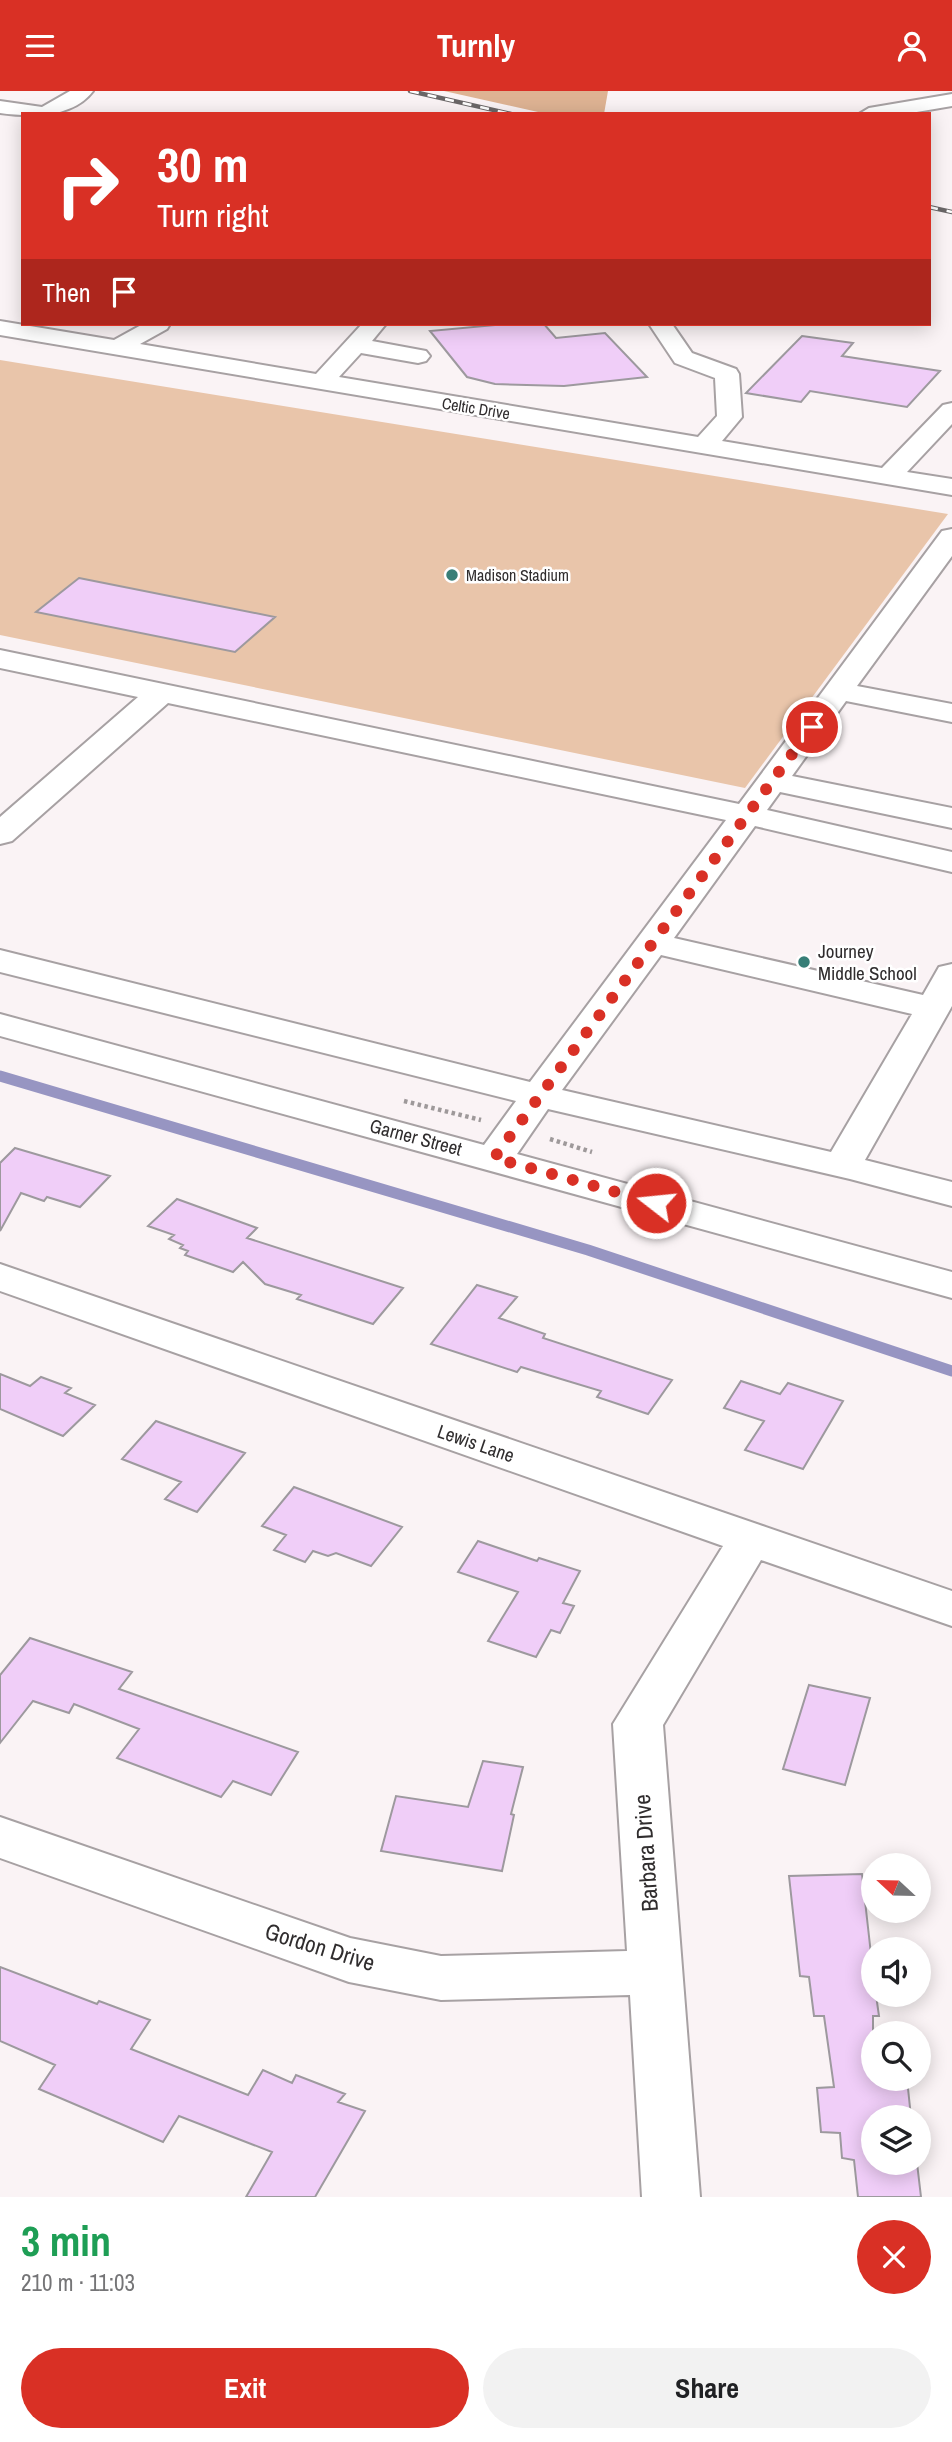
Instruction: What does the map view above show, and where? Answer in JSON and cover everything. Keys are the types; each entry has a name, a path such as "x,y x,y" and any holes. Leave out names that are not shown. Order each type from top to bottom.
{"street":[{"path":"48,112 84,91"},
{"path":"881,112 952,100"},
{"path":"0,107 38,112"},
{"path":"117,348 156,326"},
{"path":"321,383 373,326"},
{"path":"662,326 683,358 727,374 730,417 705,445"},
{"name":"Celtic Drive","path":"6,333 117,348 203,354 290,369 321,383 952,487"},
{"path":"355,345 418,356"},
{"path":"889,476 952,409"},
{"path":"494,1158 838,691 942,567 952,537"},
{"path":"0,659 747,815 952,862"},
{"path":"838,691 952,713"},
{"path":"0,834 162,693"},
{"path":"772,781 952,818"},
{"path":"652,943 933,1008"},
{"path":"0,961 539,1097 842,1166 952,1194"},
{"path":"842,1166 952,975"},
{"name":"Garner Street","path":"0,1025 952,1285"},
{"name":"Lewis Lane","path":"0,1277 952,1609"},
{"name":"Barbara Drive","path":"671,2197 638,1724 750,1540"},
{"name":"Gordon Drive","path":"0,1837 349,1960 440,1977 654,1972"}],"shaded area":[{"path":"444,91 608,91 604,112 538,112"},
{"name":"Madison Stadium","path":"0,360 948,514 745,788 0,635"}],"building":[{"path":"484,326 546,326 556,338 605,333 647,377 564,386 495,384 467,377 430,331"},
{"path":"802,336 853,343 842,356 940,371 907,407 810,391 801,402 746,393"},
{"path":"79,578 275,617 235,652 36,612"},
{"path":"15,1148 110,1176 80,1207 47,1197 44,1201 21,1193 0,1231 0,1163"},
{"path":"177,1199 257,1228 247,1238 403,1288 373,1324 297,1299 301,1295 265,1284 243,1262 233,1272 185,1255 188,1251 180,1248 183,1245 169,1239 174,1235 148,1226"},
{"path":"477,1285 517,1297 499,1318 545,1334 543,1338 672,1380 648,1414 597,1397 601,1391 521,1367 517,1372 431,1344"},
{"path":"0,1374 30,1386 41,1377 71,1388 65,1393 95,1405 63,1436 0,1409"},
{"path":"741,1381 780,1394 788,1383 843,1401 803,1469 745,1450 764,1421 724,1408"},
{"path":"156,1421 245,1453 197,1512 165,1499 181,1482 122,1459"},
{"path":"294,1487 402,1527 371,1566 336,1553 328,1556 313,1551 305,1562 274,1550 286,1535 262,1526"},
{"path":"478,1541 537,1561 539,1558 580,1571 563,1603 574,1606 560,1633 551,1630 536,1657 488,1641 518,1592 458,1572"},
{"path":"30,1638 132,1672 119,1689 298,1752 271,1795 233,1781 221,1797 117,1758 139,1729 74,1704 69,1713 33,1701 0,1743 0,1675"},
{"path":"809,1685 870,1698 845,1785 783,1769"},
{"path":"483,1761 523,1767 511,1814 514,1815 502,1871 381,1851 396,1796 468,1807"},
{"path":"861,1874 861,1923 868,1923 869,1937 861,1937 861,2007 878,2007 879,2016 873,2016 873,2021 861,2021 861,2091 908,2091 910,2105 861,2105 861,2175 918,2175 921,2197 858,2197 854,2160 842,2158 840,2133 821,2132 817,2088 834,2087 824,2016 814,2016 809,1977 800,1976 789,1876"},
{"path":"0,1967 97,2004 99,2001 150,2020 131,2049 248,2095 263,2070 292,2083 296,2075 345,2094 338,2102 365,2111 315,2197 246,2197 272,2152 179,2116 163,2142 39,2089 55,2065 0,2041"}],"waterway":[{"path":"0,1076 588,1250 952,1371"}],"railway":[{"path":"410,91 502,112"},
{"path":"931,207 952,212"}],"place":[{"name":"Madison Stadium","path":"452,575"},
{"name":"Journey Middle School","path":"804,962"}],"route":[{"path":"656,1203 494,1158 812,727"}]}
